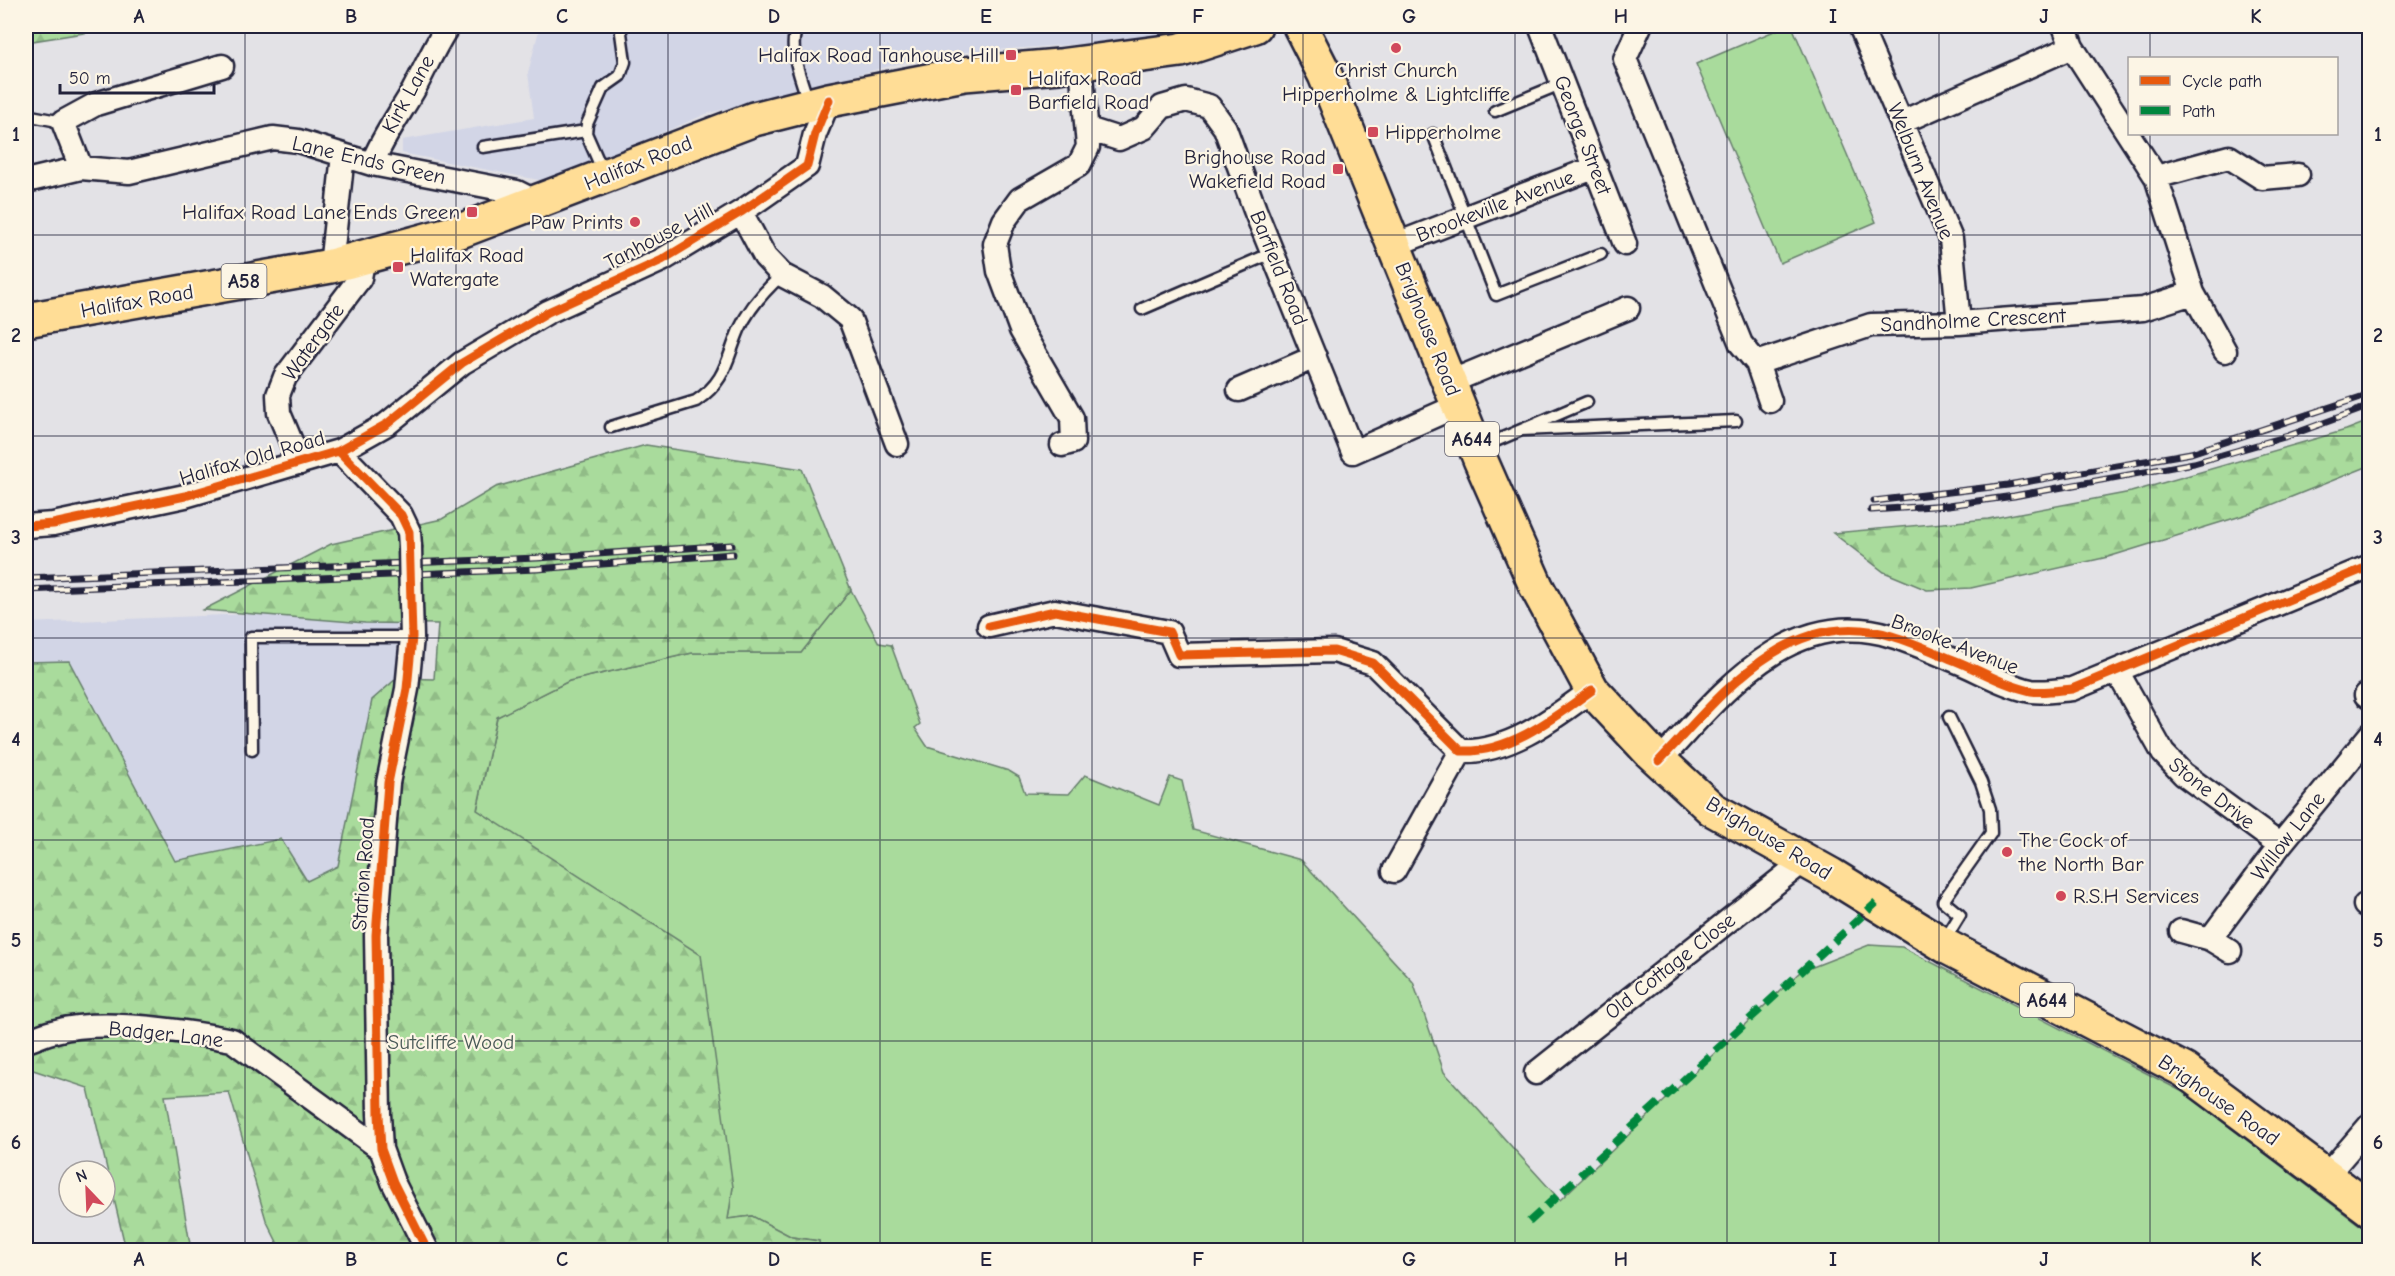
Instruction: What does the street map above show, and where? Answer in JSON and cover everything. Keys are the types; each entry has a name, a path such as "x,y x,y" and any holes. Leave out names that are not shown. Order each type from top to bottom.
{"main road":[{"name":"Halifax Road","path":"26,320 331,266 460,231 535,201 605,177 656,154 753,119 819,103 964,74 1081,63 1181,50 1255,26"},
{"name":"Brighouse Road","path":"1300,26 1325,75 1476,449 1536,586 1592,690 1659,760 1712,809 1805,860 1942,944 2184,1070 2370,1209"}],"street":[{"name":"Kirk Lane","path":"372,164 377,151 413,91 447,26"},
{"name":"George Street","path":"1540,26 1625,244"},
{"path":"1640,26 1625,59 1741,344 1756,363 1770,401"},
{"name":"Welburn Avenue","path":"1860,26 1951,239 1959,323"},
{"path":"2064,26 2072,47 2128,134"},
{"path":"1902,122 2072,47"},
{"path":"1062,445 1073,442 1072,418 1021,330 999,271 995,244 1004,221 1020,199 1079,165 1088,147 1081,63"},
{"path":"81,168 63,122 96,105 222,66"},
{"name":"Barfield Road","path":"1088,129 1119,139 1144,128 1162,107 1186,100 1209,106 1225,128 1272,253 1353,452 1455,394"},
{"name":"Tanhouse Hill","path":"462,363 548,312 662,260 741,212 807,166 815,134 819,103"},
{"path":"2129,135 2156,177 2193,293 2225,351"},
{"name":"Lane Ends Green","path":"26,181 81,168 129,172 273,138 298,141 372,164 517,192 535,201"},
{"path":"331,266 343,155"},
{"path":"2156,177 2229,157 2262,178 2298,175"},
{"name":"Brookeville Avenue","path":"1394,244 1596,167"},
{"path":"741,212 765,257 782,275 822,296 850,319 897,444"},
{"name":"Watergate","path":"300,463 279,413 278,395 285,377 360,278 364,257"},
{"name":"Sandholme Crescent","path":"1756,363 1871,325 1959,323 2143,309 2193,293"},
{"path":"1455,394 1628,308"},
{"path":"1239,390 1315,357"},
{"name":"Halifax Old Road","path":"26,526 53,524 185,496 339,452 387,424 462,363"},
{"name":"Station Road","path":"339,452 401,515 409,532 412,637 407,688 388,783 376,935 381,1149 393,1182 427,1251"},
{"name":"Brooke Avenue","path":"1659,760 1755,664 1778,648 1807,636 1856,630 1891,635 1953,659 2003,683 2033,692 2072,689 2370,566"},
{"path":"989,626 1055,611 1168,632 1179,656 1334,651 1373,663 1461,751 1475,752 1511,741 1556,716 1592,690"},
{"name":"Stone Drive","path":"2116,672 2163,753 2183,774 2280,845"},
{"name":"Willow Lane","path":"2210,939 2280,845 2370,735"},
{"path":"1394,871 1461,751"},
{"name":"Old Cottage Close","path":"1536,1073 1805,860"},
{"path":"2181,931 2210,939 2230,951"},
{"name":"Badger Lane","path":"26,1041 58,1030 110,1025 207,1035 232,1040 381,1149"},
{"path":"2326,1176 2370,1125"}],"lane":[{"path":"798,26 793,47 819,103"},
{"path":"605,177 586,131 592,109 603,88 620,76 626,62 621,33"},
{"path":"1495,111 1563,83"},
{"path":"26,115 63,122"},
{"path":"483,147 586,131"},
{"path":"1433,134 1496,295 1601,254"},
{"path":"1142,309 1272,253"},
{"path":"611,427 696,400 707,393 718,382 725,369 748,314 762,294 782,275"},
{"path":"1476,449 1587,402"},
{"path":"1521,430 1736,421"},
{"path":"252,750 251,638 412,637"},
{"path":"1942,944 1960,915 1943,901 1991,833 1990,809 1981,782 1949,717"}],"shaded area":[{"path":"540,26 1188,26 1137,40 936,54 706,114 549,182 402,153 402,140 534,118 528,73"},
{"path":"397,608 397,678 372,700 338,867 307,881 281,839 175,861 69,662 26,662 26,623"}],"green space":[{"path":"26,26 111,26 90,32 26,42"},
{"path":"1786,26 1792,26 1876,222 1780,263 1696,64"},
{"path":"2369,421 2369,466 2251,513 2108,557 1971,588 1927,590 1884,572 1833,533 1988,519 2131,492 2346,430"},
{"name":"Sutcliffe Wood","path":"646,445 802,469 851,590 801,653 692,653 569,681 497,717 477,810 701,955 733,1187 728,1219 752,1216 792,1237 819,1241 820,1250 281,1250 266,1220 229,1092 165,1096 191,1250 126,1250 117,1212 117,1159 105,1159 88,1088 27,1068 26,1070 26,662 69,661 175,861 281,839 307,881 338,866 372,700 397,678 434,679 438,624 365,623 203,610 331,544 442,519 496,487"},
{"path":"851,590 879,643 891,645 920,724 915,728 927,746 1009,771 1019,777 1025,793 1069,794 1085,775 1159,805 1170,777 1182,781 1193,830 1301,860 1413,982 1444,1072 1560,1200 1800,972 1869,945 1902,947 2183,1092 2369,1232 2369,1250 820,1250 819,1241 792,1237 752,1216 728,1219 733,1187 477,811 497,717 569,681 692,653 801,653"}],"railway":[{"path":"1874,501 2008,485 2191,453 2370,394"},
{"path":"1871,510 1949,505 2014,496 2194,463 2288,436 2370,406"},
{"path":"26,578 537,558 732,545"},
{"path":"26,590 537,569 733,554"}],"marked path":[{"path":"1529,1222 1876,903"}],"cycle path":[{"path":"26,526 53,524 185,496 339,451 387,424 462,363 548,312 662,260 741,212 807,166 815,134 829,100"},
{"path":"339,451 401,515 409,532 412,637 407,689 388,783 376,935 379,1114 381,1149 393,1182 427,1250"},
{"path":"1659,761 1733,684 1760,662 1789,644 1820,633 1855,630 1892,636 2020,688 2041,692 2072,689 2370,566"},
{"path":"989,626 1055,611 1169,632 1179,655 1334,651 1373,663 1461,751 1479,750 1514,740 1547,722 1592,690"}],"place":[{"name":"Christ Church Hipperholme & Lightcliffe","path":"1396,48"},
{"name":"Halifax Road Tanhouse Hill","path":"1011,55"},
{"name":"Halifax Road Barfield Road","path":"1016,90"},
{"name":"Hipperholme","path":"1373,132"},
{"name":"Brighouse Road Wakefield Road","path":"1338,169"},
{"name":"Halifax Road Lane Ends Green","path":"472,212"},
{"name":"Paw Prints","path":"635,222"},
{"name":"Halifax Road Watergate","path":"398,267"},
{"name":"The Cock of the North Bar","path":"2007,852"},
{"name":"R.S.H Services","path":"2061,896"}]}
